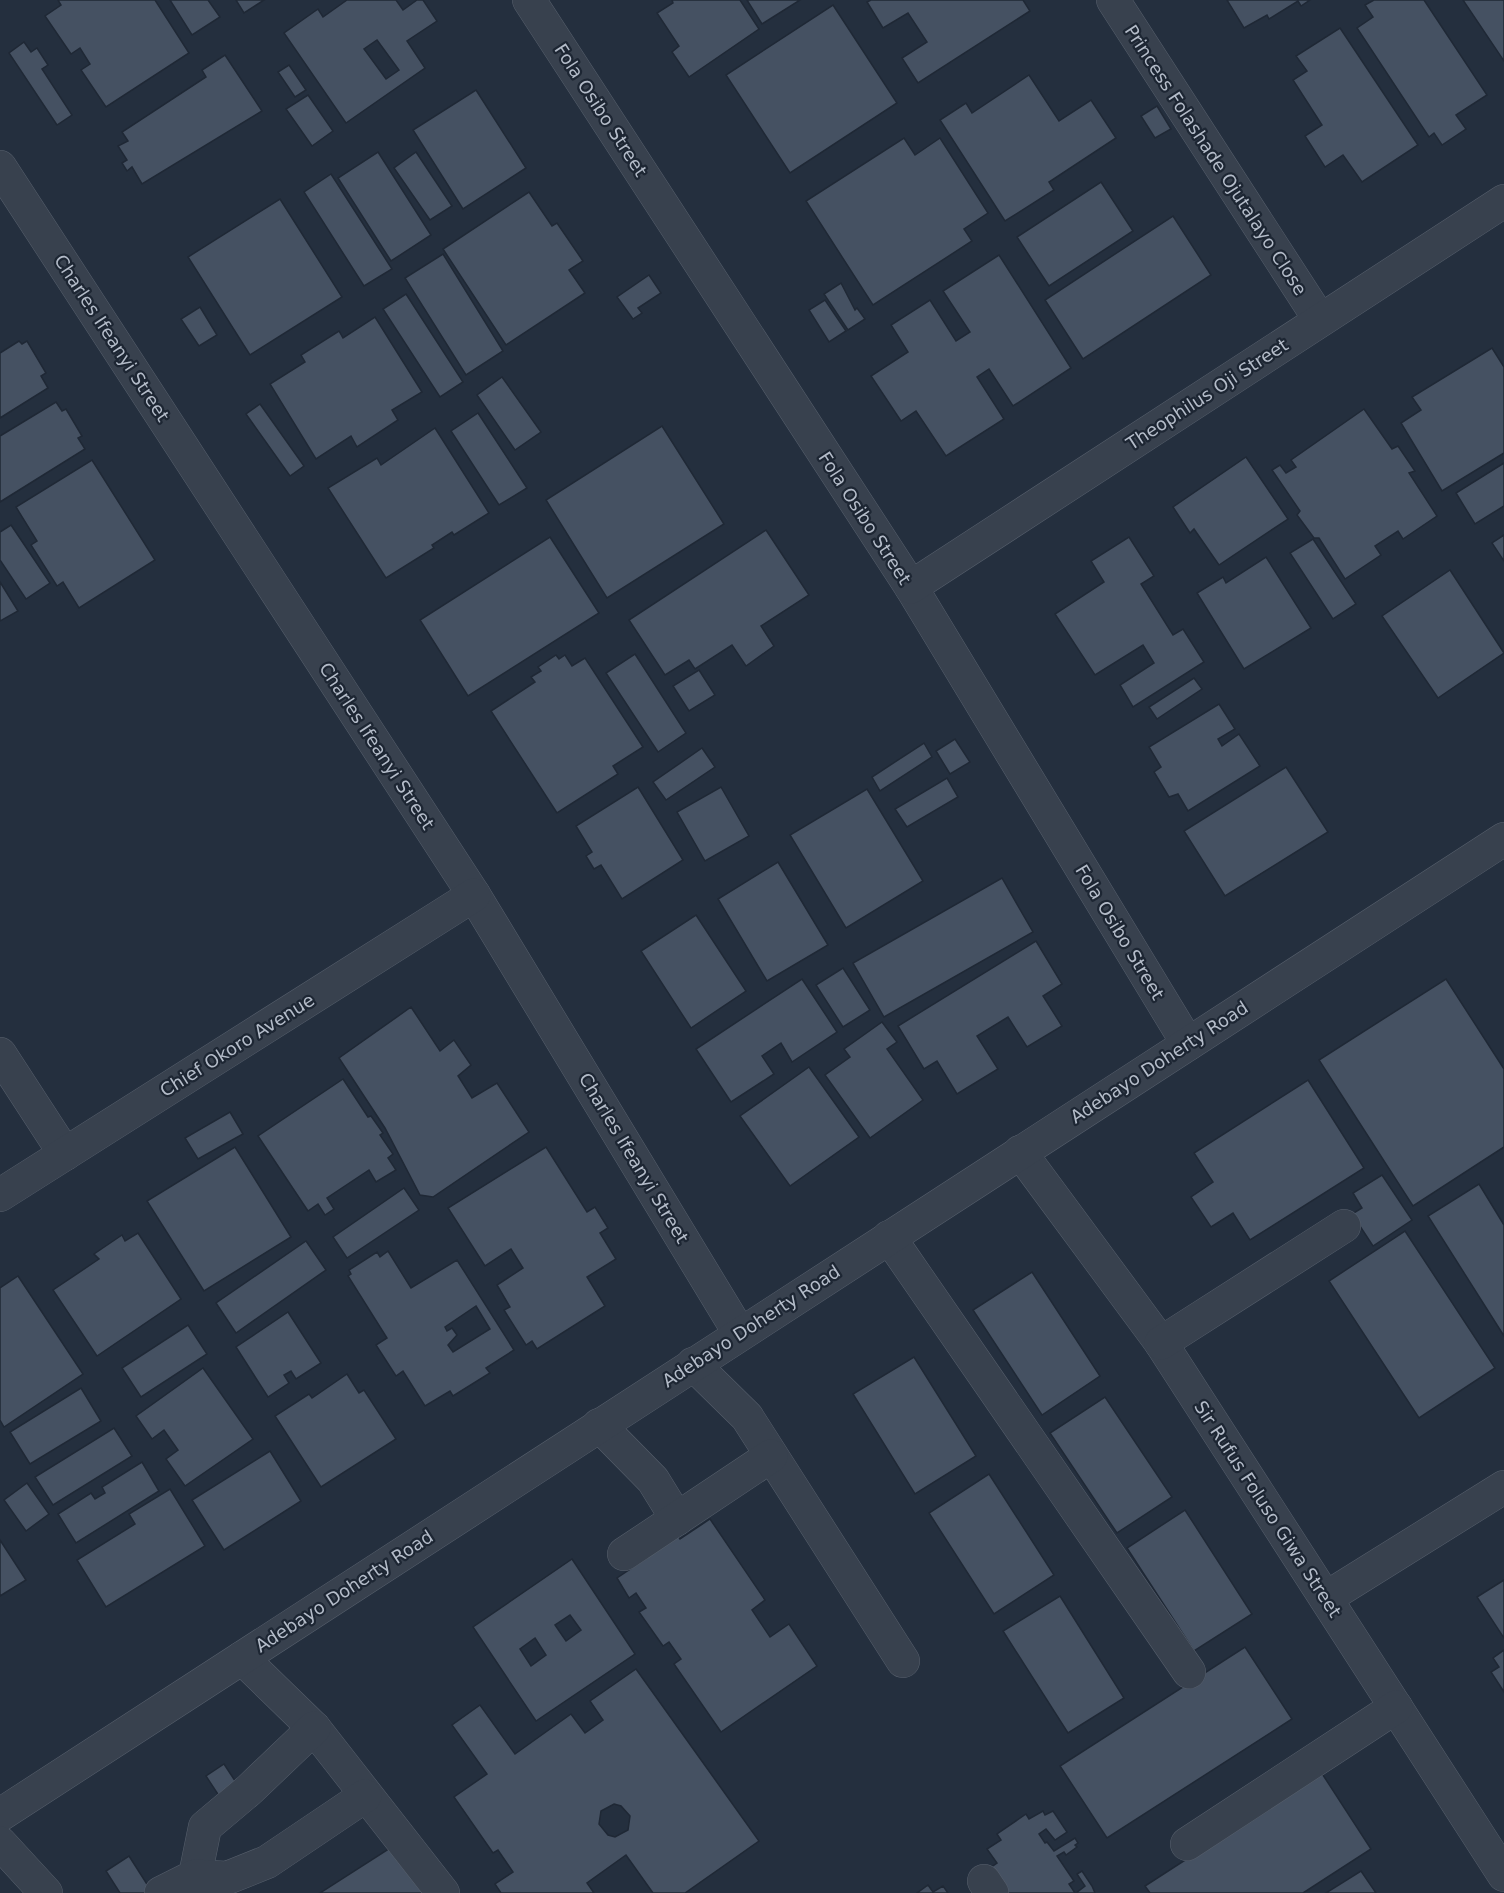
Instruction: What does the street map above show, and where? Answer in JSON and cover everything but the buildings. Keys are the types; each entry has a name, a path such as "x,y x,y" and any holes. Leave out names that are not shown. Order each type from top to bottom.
{"street":[{"name":"Fola Osibo Street","path":"529,0 911,587 1188,1044"},
{"name":"Princess Folashade Ojutalayo Close","path":"1113,0 1320,320"},
{"name":"Charles Ifeanyi Street","path":"0,167 474,895 740,1334"},
{"name":"Theophilus Oji Street","path":"911,587 1504,201"},
{"name":"Adebayo Doherty Road","path":"0,1815 1504,839"},
{"name":"Chief Okoro Avenue","path":"0,1195 474,895"},
{"path":"0,1054 65,1154"},
{"name":"Sir Rufus Foluso Giwa Street","path":"1020,1152 1161,1343 1504,1875"},
{"path":"1161,1343 1344,1226"},
{"path":"889,1237 1189,1672"},
{"path":"693,1364 747,1417 903,1661"},
{"path":"598,1425 653,1480 677,1519"},
{"path":"624,1554 771,1456"},
{"path":"1326,1598 1504,1487"},
{"path":"242,1658 314,1728 443,1893"},
{"path":"1187,1844 1396,1707"},
{"path":"195,1876 205,1827 249,1790 314,1728"},
{"path":"161,1893 195,1876 226,1878 267,1862 365,1796"},
{"path":"0,1843 46,1893"}]}
